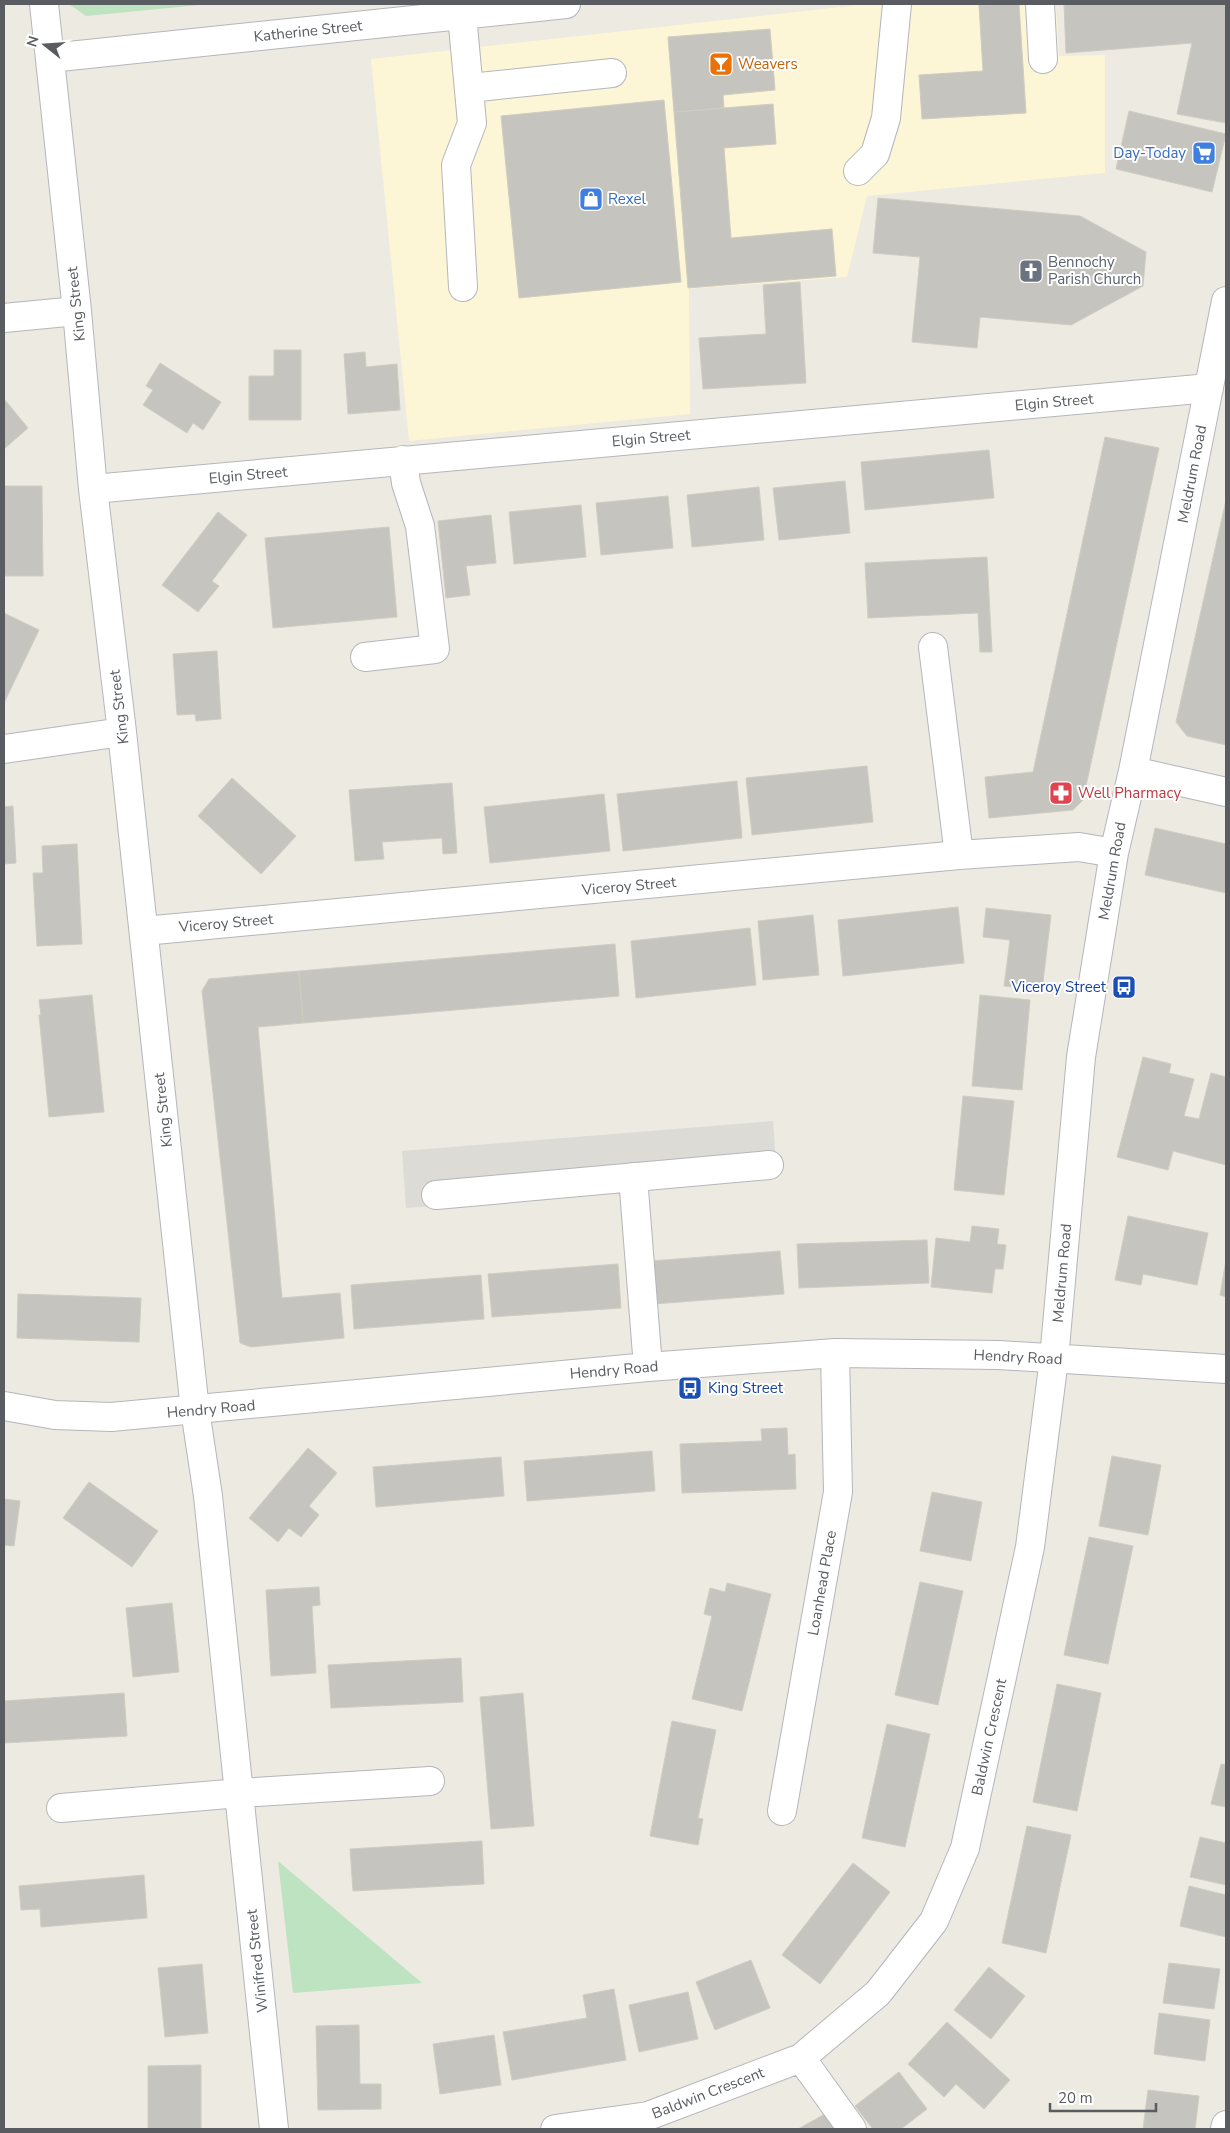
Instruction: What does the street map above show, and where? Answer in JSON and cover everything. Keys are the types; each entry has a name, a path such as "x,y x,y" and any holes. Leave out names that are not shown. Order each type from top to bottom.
{"street":[{"name":"King Street","path":"44,4 77,310 93,488 122,732 196,1410 208,1496"},
{"name":"Katherine Street","path":"50,58 566,4"},
{"path":"858,171 875,154 886,118 897,4"},
{"path":"1040,4 1043,59"},
{"path":"462,16 472,123 456,165 463,287"},
{"path":"470,88 612,73"},
{"name":"Meldrum Road","path":"1054,1359 1081,1058 1114,853 1133,771 1209,388 1223,332 1226,301"},
{"path":"4,318 77,310"},
{"name":"Elgin Street","path":"93,488 1209,388"},
{"path":"365,658 435,649 420,526 406,483 403,460"},
{"path":"934,647 959,855"},
{"path":"4,749 122,732"},
{"path":"1133,771 1226,792"},
{"name":"Viceroy Street","path":"144,931 959,855 1079,847 1114,853"},
{"path":"436,1195 769,1165"},
{"path":"633,1177 648,1367"},
{"name":"Hendry Road","path":"4,1406 55,1415 111,1417 648,1367 835,1353 999,1355 1226,1369"},
{"name":"Loanhead Place","path":"782,1811 838,1492 835,1353"},
{"name":"Baldwin Crescent","path":"555,2129 648,2116 801,2058 878,1994 934,1922 965,1848 1030,1547 1054,1359"},
{"name":"Winifred Street","path":"208,1496 274,2129"},
{"path":"61,1808 240,1793 430,1781"},
{"path":"801,2058 852,2129"},
{"path":"1225,2129 1226,2125"}],"shaded area":[{"path":"867,4 1056,4 1059,56 1105,55 1105,173 867,196 847,277 689,289 690,414 409,441 371,59"},
{"path":"773,1121 777,1178 406,1208 402,1151"}],"green space":[{"path":"69,4 210,4 86,16"},
{"path":"278,1861 422,1983 293,1993"}],"building":[{"path":"1019,4 1026,113 922,119 919,75 983,71 979,5"},
{"path":"1064,4 1226,4 1226,123 1177,114 1192,43 1066,53"},
{"name":"Weavers","path":"770,29 775,90 723,95 724,108 674,112 668,37"},
{"path":"664,100 681,282 519,298 501,116"},
{"path":"773,104 776,144 724,148 731,238 832,229 836,276 688,288 674,112"},
{"path":"1129,111 1226,134 1212,192 1116,169"},
{"name":"Bennochy Parish Church","path":"878,198 1080,216 1146,252 1143,286 1071,325 980,317 977,348 912,342 920,257 873,253"},
{"path":"800,282 806,383 703,389 699,338 766,334 763,285"},
{"path":"274,350 301,350 301,420 249,420 249,376 274,376"},
{"path":"365,352 366,367 397,364 400,410 348,414 344,354"},
{"path":"160,363 221,402 203,430 193,423 187,433 143,405 153,390 146,386"},
{"path":"4,399 28,428 4,449"},
{"path":"1105,437 1159,448 1083,800 1073,810 989,818 985,777 1033,772"},
{"path":"989,450 994,498 865,510 861,462"},
{"path":"845,481 850,533 779,540 773,488"},
{"path":"4,486 42,486 43,576 4,576"},
{"path":"759,487 764,540 692,547 687,495"},
{"path":"668,496 673,548 601,555 596,503"},
{"path":"1226,500 1226,745 1187,736 1176,722"},
{"path":"581,505 586,557 514,564 509,512"},
{"path":"218,512 247,535 212,581 219,586 198,612 162,585"},
{"path":"491,515 496,563 466,566 470,595 446,598 438,521"},
{"path":"389,527 397,617 273,628 265,538"},
{"path":"987,557 992,652 980,652 978,613 868,618 865,563"},
{"path":"4,613 39,630 4,703"},
{"path":"217,651 221,719 196,721 195,714 177,715 173,654"},
{"path":"867,766 873,822 752,835 746,778"},
{"path":"232,778 296,836 261,874 198,816"},
{"path":"737,781 742,838 623,851 617,794"},
{"path":"452,783 457,853 443,854 442,838 382,842 384,859 355,861 349,790"},
{"path":"604,794 610,851 490,863 484,807"},
{"path":"13,806 16,863 4,864 4,807"},
{"path":"1155,828 1226,844 1226,893 1145,875"},
{"path":"77,844 82,944 37,946 33,873 43,873 42,846"},
{"path":"958,907 964,963 843,976 838,920"},
{"path":"986,908 1051,915 1042,990 1004,986 1010,940 983,937"},
{"path":"813,915 819,975 763,980 758,921"},
{"path":"750,928 756,985 636,998 631,941"},
{"path":"615,944 619,996 303,1023 299,971"},
{"path":"299,971 303,1023 258,1027 282,1298 340,1293 344,1338 251,1347 240,1343 202,991 209,979"},
{"path":"92,995 104,1112 49,1117 39,1000"},
{"path":"980,995 1030,1000 1022,1090 972,1086"},
{"path":"1143,1057 1171,1064 1169,1073 1194,1079 1184,1116 1199,1119 1211,1073 1226,1077 1226,1165 1173,1151 1168,1170 1117,1157"},
{"path":"963,1096 1014,1101 1004,1195 954,1190"},
{"path":"1128,1216 1208,1233 1197,1285 1143,1274 1141,1285 1115,1280"},
{"path":"972,1226 999,1229 997,1244 1006,1245 1003,1269 995,1269 992,1293 931,1287 936,1238 970,1242"},
{"path":"927,1240 929,1283 799,1288 797,1244"},
{"path":"780,1251 784,1294 654,1304 651,1261"},
{"path":"1226,1260 1226,1297 1220,1295"},
{"path":"618,1264 621,1308 492,1317 488,1274"},
{"path":"481,1275 484,1319 354,1329 351,1285"},
{"path":"18,1294 141,1298 139,1342 17,1338"},
{"path":"787,1428 788,1455 795,1454 796,1489 682,1493 680,1444 762,1441 761,1429"},
{"path":"308,1448 337,1473 309,1506 319,1515 301,1537 289,1528 278,1542 249,1518"},
{"path":"652,1451 655,1491 527,1501 524,1461"},
{"path":"1112,1456 1161,1465 1148,1535 1099,1526"},
{"path":"501,1457 504,1496 376,1507 373,1467"},
{"path":"89,1482 158,1531 132,1567 63,1518"},
{"path":"932,1492 982,1502 971,1561 920,1551"},
{"path":"4,1499 20,1501 14,1546 4,1545"},
{"path":"1089,1537 1133,1546 1108,1664 1064,1655"},
{"path":"920,1582 963,1591 938,1705 895,1695"},
{"path":"727,1583 771,1594 742,1711 692,1699 712,1616 704,1614 710,1588 725,1592"},
{"path":"319,1587 320,1605 312,1606 316,1673 271,1676 266,1590"},
{"path":"172,1603 179,1672 133,1677 126,1608"},
{"path":"461,1658 463,1702 331,1708 328,1665"},
{"path":"1057,1684 1101,1693 1077,1811 1033,1802"},
{"path":"124,1693 127,1736 4,1743 4,1701"},
{"path":"523,1693 534,1826 491,1829 480,1697"},
{"path":"672,1721 716,1730 698,1818 703,1819 698,1845 650,1836"},
{"path":"887,1724 930,1734 905,1847 862,1838"},
{"path":"1221,1764 1226,1765 1226,1807 1211,1804"},
{"path":"1027,1826 1071,1835 1046,1953 1002,1943"},
{"path":"1200,1837 1226,1843 1226,1885 1190,1877"},
{"path":"482,1841 484,1884 353,1891 350,1849"},
{"path":"853,1863 890,1892 820,1984 782,1955"},
{"path":"144,1875 147,1918 41,1927 40,1909 21,1910 19,1886"},
{"path":"1189,1886 1226,1895 1226,1937 1180,1926"},
{"path":"751,1960 770,2008 715,2030 696,1982"},
{"path":"1169,1963 1220,1969 1214,2009 1163,2003"},
{"path":"202,1964 208,2033 165,2037 158,1968"},
{"path":"989,1967 1025,1996 991,2039 954,2010"},
{"path":"614,1989 626,2060 512,2080 503,2032 587,2018 583,1995"},
{"path":"688,1992 698,2039 639,2052 629,2005"},
{"path":"1159,2013 1210,2020 1205,2061 1154,2054"},
{"path":"947,2022 1010,2080 984,2109 956,2084 944,2097 908,2064"},
{"path":"359,2025 360,2084 381,2084 381,2109 318,2110 316,2026"},
{"path":"494,2035 501,2085 440,2094 433,2044"},
{"path":"201,2065 201,2129 148,2129 148,2066"},
{"path":"899,2072 927,2109 901,2129 873,2129 855,2106"},
{"path":"1148,2090 1199,2096 1195,2129 1143,2129"},
{"path":"836,2108 848,2129 798,2129"}],"place":[{"name":"Weavers","path":"721,64"},
{"name":"Day-Today","path":"1204,153"},
{"name":"Rexel","path":"591,199"},
{"name":"Bennochy Parish Church","path":"1031,271"},
{"name":"Well Pharmacy","path":"1061,793"},
{"name":"Viceroy Street","path":"1124,987"},
{"name":"King Street","path":"690,1388"}]}
